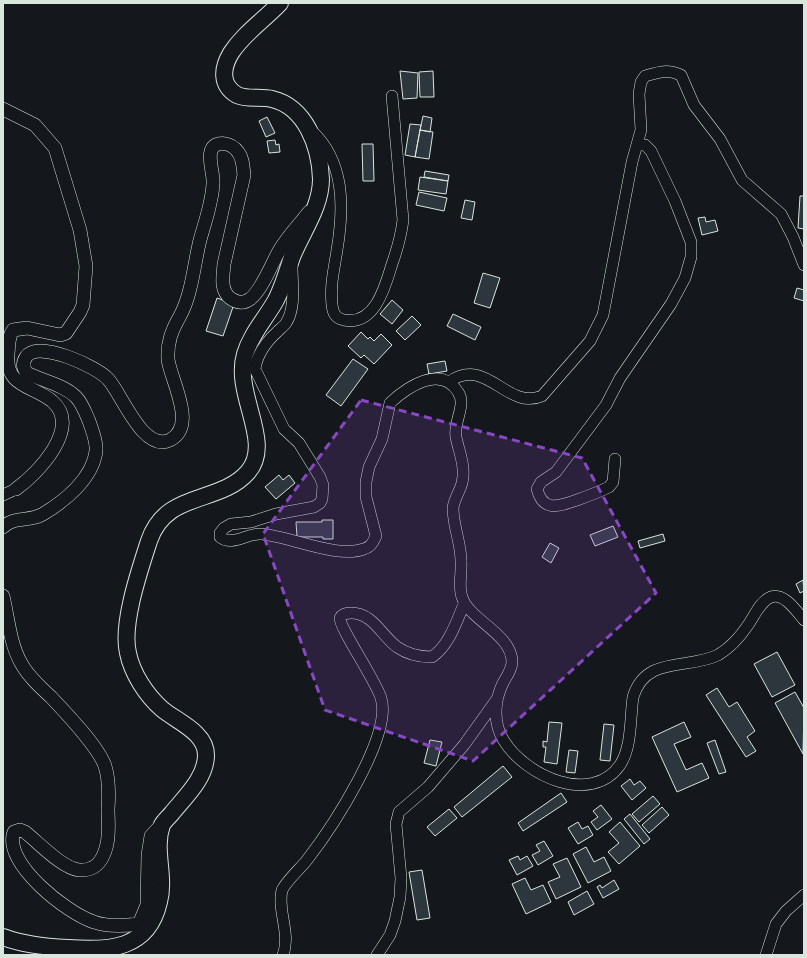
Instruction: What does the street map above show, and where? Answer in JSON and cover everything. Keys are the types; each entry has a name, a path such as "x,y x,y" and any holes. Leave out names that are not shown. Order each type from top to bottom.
{"highway":[{"path":"3,937 18,943 40,947 80,949 117,948 138,938 146,930 153,919 160,902 162,872 158,843 163,823 197,783 206,754 202,740 157,704 149,695 134,669 126,641 133,598 148,541 152,530 159,520 179,506 216,492 236,481 248,472 255,460 258,445 243,385 242,371 245,354 261,322 277,297 287,275 291,259 317,200 321,181 316,147 298,113 283,103 272,99 238,95 224,81 225,67 237,45 280,3"}],"main road":[{"path":"3,109 35,125 55,148 78,224 86,266 83,304 80,312 66,332 60,335 27,328 13,330 10,334 7,363 12,376 17,382 52,401 59,410 62,420 60,435 50,457 38,470 16,489"},
{"path":"3,527 8,522 42,515 64,499 81,483 92,469 96,450 93,432 78,398 70,392 27,373 24,368 24,363 27,356 32,352 40,350 52,352 98,370 117,390 126,409 148,437 158,442 170,440 178,433 182,421 180,399 169,365 168,344 173,326 185,305 211,197 214,177 210,157 211,151 215,145 221,143 229,145 238,151 242,161 244,175 223,276 223,287 227,295 234,301 242,303 250,299 257,292 280,250 317,200"},
{"path":"3,596 17,655 21,664 35,682 65,712 97,752 105,766 107,781 108,841 104,856 95,867 87,870 76,870 64,864 25,832 20,830 14,832 12,838 16,856 22,865 34,881 69,910 92,922 104,925 139,924 147,905 148,855 151,836 163,823"}],"street":[{"path":"449,382 458,375 466,373 476,374 525,400 536,399 542,396 590,341 603,315 632,162 641,130 639,94 641,82 645,76 664,70 672,71 681,75 694,105 720,139 742,180 781,214 793,237 804,265"},
{"path":"304,123 329,150 337,174 341,221 331,286 332,308 339,319 348,321 361,319 371,311 384,290 401,235 403,220 392,96"},
{"path":"615,460 613,482 609,487 562,507 553,507 545,503 539,497 537,489 541,482 556,472 606,405 620,378 671,304 686,278 691,257 691,242 675,201 651,151 645,145 638,144"},
{"path":"291,259 292,292 290,314 286,324 276,333 259,354 255,369 284,429 299,443 320,477 323,485 322,499 320,503 314,507 276,514 251,522 231,524 220,532 220,537 224,541 232,541 245,536 260,534 315,547 354,552 365,549 372,544 376,536 366,497 366,482 370,467 382,439 390,403 409,388 426,380 435,378 449,382 460,394 461,402 455,428 463,473 462,482 453,506 461,550 461,595 464,604 498,636 509,652 512,662 497,698 464,745 428,787 399,812 396,824 401,878 400,897 395,921 390,935 377,955"},
{"path":"3,495 16,489"},
{"path":"497,698 496,714 498,728 504,741 514,753 529,766 550,778 569,783 585,786 599,783 610,776 620,765 625,754 633,697 636,688 643,678 662,666 705,660 728,649 748,626 763,602 771,597 784,599 804,620"},
{"path":"283,955 286,938 280,897 282,890 319,843 345,801 373,752 381,726 383,705 381,697 370,674 343,629 340,618 346,614 360,614 380,628 397,647 414,655 432,657 439,652 447,641 464,604"},
{"path":"766,955 776,924 786,911 804,895"}],"highlighted area":[{"path":"361,400 582,458 656,593 473,761 325,710 263,534"}],"building":[{"path":"400,71 418,73 417,98 403,99"},
{"path":"433,71 434,97 420,97 419,72"},
{"path":"423,116 432,118 430,132 420,130"},
{"path":"267,117 275,133 266,137 259,121"},
{"path":"410,124 421,125 415,157 405,155"},
{"path":"420,130 433,132 429,159 415,157"},
{"path":"275,140 276,145 279,144 280,152 269,153 267,141"},
{"path":"362,144 373,144 374,181 363,181"},
{"path":"425,171 449,175 448,181 424,177"},
{"path":"420,177 448,181 446,194 418,190"},
{"path":"419,192 447,198 444,211 416,205"},
{"path":"800,196 804,196 804,229 798,228"},
{"path":"465,200 475,202 472,220 461,218"},
{"path":"705,217 706,222 715,220 718,231 702,235 698,218"},
{"path":"483,273 500,278 490,308 474,303"},
{"path":"797,288 804,290 804,301 794,298"},
{"path":"217,298 234,304 223,336 206,331"},
{"path":"392,300 403,310 392,324 380,314"},
{"path":"453,314 481,327 475,340 447,326"},
{"path":"412,316 421,325 405,340 396,331"},
{"path":"361,332 368,339 370,337 374,341 381,334 392,345 374,364 364,355 361,358 348,346"},
{"path":"353,359 368,369 341,406 326,395"},
{"path":"445,361 447,371 429,374 427,364"},
{"path":"279,475 283,480 289,475 295,483 276,499 265,487"},
{"path":"322,520 333,520 333,539 323,539 323,537 297,537 296,522 322,522"},
{"path":"613,526 618,537 595,546 590,535"},
{"path":"663,534 665,541 640,548 638,541"},
{"path":"550,543 559,548 551,563 542,557"},
{"path":"803,580 804,591 800,593 796,584"},
{"path":"777,652 795,685 772,697 754,664"},
{"path":"717,688 729,707 737,702 755,731 747,737 756,751 746,757 706,695"},
{"path":"795,692 804,708 803,754 775,703"},
{"path":"549,722 562,723 557,764 544,762 546,747 543,747 543,741 547,742"},
{"path":"684,722 691,737 674,744 686,770 702,763 709,778 677,792 652,737"},
{"path":"604,724 614,725 610,761 600,760"},
{"path":"430,740 442,742 436,766 424,763"},
{"path":"715,740 726,772 719,774 707,743"},
{"path":"569,750 578,751 575,773 566,772"},
{"path":"503,766 512,777 462,817 454,807"},
{"path":"630,779 634,785 640,781 646,788 632,800 621,786"},
{"path":"561,793 567,802 523,831 518,823"},
{"path":"653,796 660,804 639,822 632,814"},
{"path":"601,805 612,819 597,830 591,822 598,817 593,811"},
{"path":"662,807 669,815 649,833 642,825"},
{"path":"449,809 457,818 435,836 427,827"},
{"path":"630,814 650,839 644,844 624,819"},
{"path":"578,822 582,829 588,826 593,835 578,844 568,828"},
{"path":"620,822 640,846 619,864 608,852 619,843 609,832"},
{"path":"544,841 553,856 538,865 532,855 540,851 536,845"},
{"path":"586,847 594,862 604,857 611,871 588,883 573,854"},
{"path":"518,856 520,860 527,856 533,866 517,875 509,860"},
{"path":"567,858 581,887 556,899 548,882 560,877 553,864"},
{"path":"422,870 430,918 417,920 409,872"},
{"path":"525,878 531,890 543,885 551,902 526,914 512,884"},
{"path":"614,880 619,889 603,898 597,887 600,885 602,888"},
{"path":"587,891 594,904 574,915 568,902"}]}
